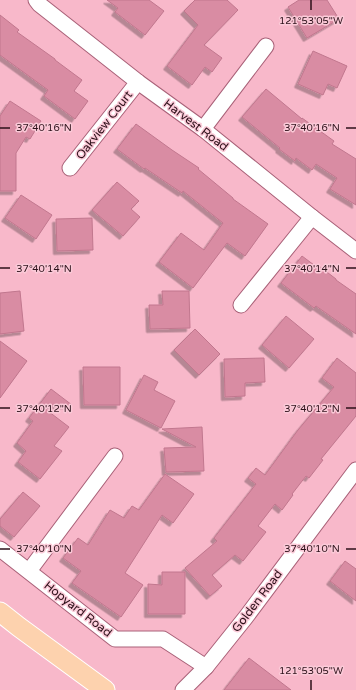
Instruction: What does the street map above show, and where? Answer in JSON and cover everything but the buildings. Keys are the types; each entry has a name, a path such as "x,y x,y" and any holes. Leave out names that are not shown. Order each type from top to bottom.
{"main road":[{"path":"0,612 18,627 105,690"}],"street":[{"name":"Harvest Road","path":"36,0 39,4 138,82 203,129 356,251"},
{"path":"203,129 266,46"},
{"name":"Oakview Court","path":"70,168 138,82"},
{"path":"241,305 312,217"},
{"path":"29,571 115,456"},
{"name":"Golden Road","path":"183,690 206,667 246,617 356,470"},
{"name":"Hopyard Road","path":"0,549 115,639 163,639 206,667"}]}
